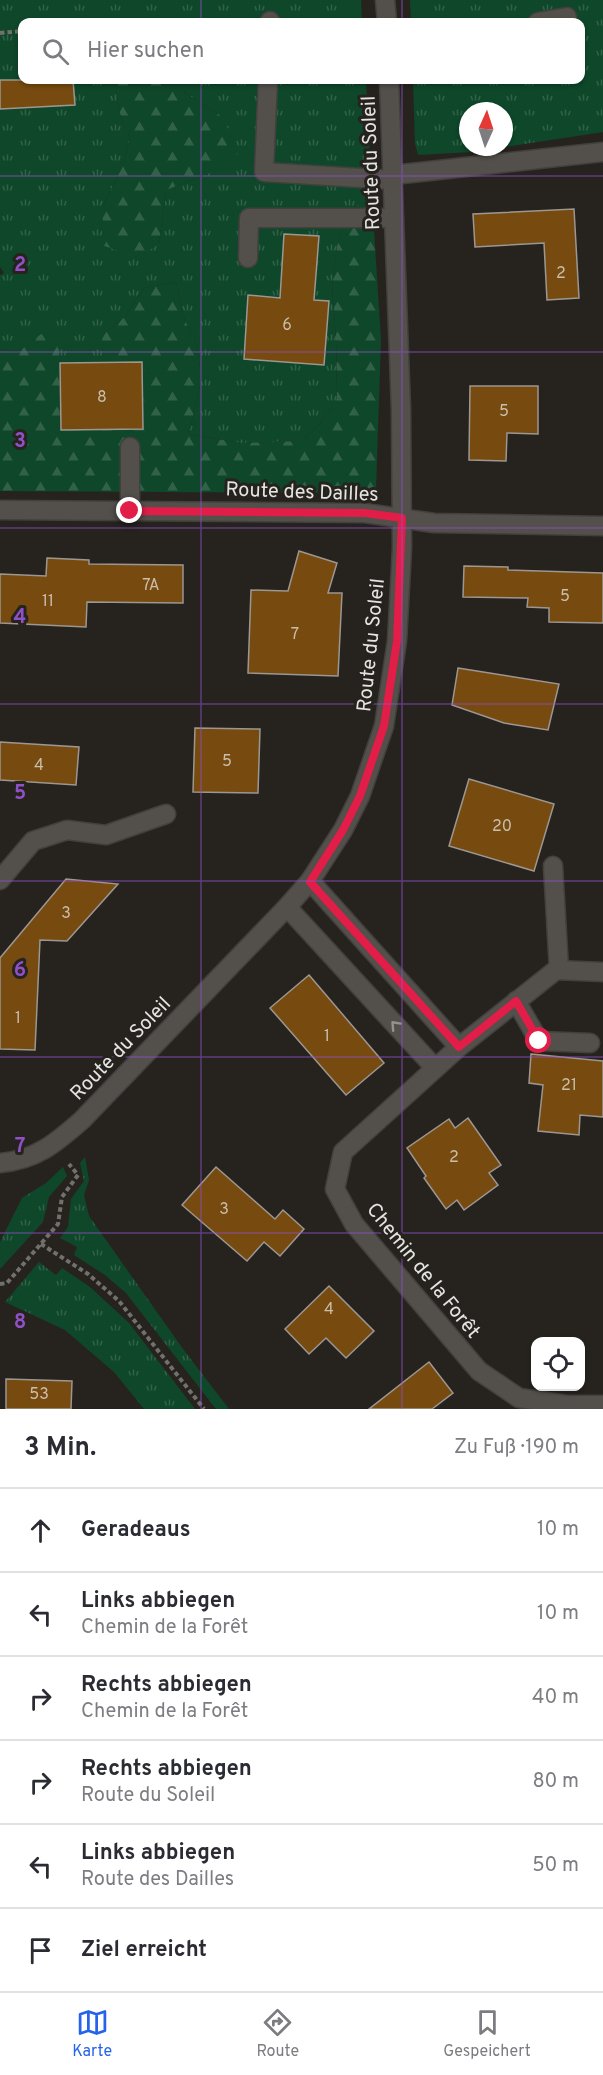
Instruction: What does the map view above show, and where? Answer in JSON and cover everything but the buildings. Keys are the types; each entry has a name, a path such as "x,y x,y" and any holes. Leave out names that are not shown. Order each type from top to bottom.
{"street":[{"path":"386,0 387,18"},
{"path":"561,18 567,17"},
{"path":"268,84 264,172 393,178 603,152"},
{"name":"Route du Soleil","path":"0,1163 17,1162 54,1145 82,1120 310,882 343,830 360,796 384,726 397,641 402,518 401,410 389,84"},
{"path":"248,258 249,218 394,218"},
{"path":"130,447 130,511"},
{"name":"Route des Dailles","path":"0,510 365,513 434,523 603,526"},
{"path":"0,880 33,842 67,830 106,835 166,814"},
{"path":"553,866 559,970 603,972"},
{"path":"310,882 459,1047"},
{"path":"287,908 435,1068"},
{"name":"Chemin de la Forêt","path":"559,970 556,970 459,1047 344,1152 334,1189 354,1224 479,1371 519,1398 537,1405 603,1405"},
{"path":"516,1001 539,1041 590,1043"}],"path":[{"path":"0,33 18,31"},
{"path":"0,1284 7,1283 58,1224 62,1197 78,1175 54,1145"},
{"path":"41,1244 88,1274 119,1301 204,1409"}],"green space":[{"path":"0,0 361,0 362,18 18,18 18,84 116,84 119,111 130,139 123,165 103,206 159,244 166,190 208,174 223,117 185,93 181,84 366,84 372,199 349,209 337,246 332,286 337,398 321,423 301,441 240,443 189,434 202,377 195,338 185,321 176,282 144,288 125,317 102,335 144,361 144,429 60,430 60,363 49,329 18,352 0,350 0,275 4,273 0,267"},
{"path":"410,0 603,0 603,132 513,146 513,102 459,102 459,153 418,155 415,144 413,84 585,84 585,18 411,18"},
{"path":"116,84 181,84 185,93 223,117 238,154 208,174 166,190 159,244 137,258 102,245 103,206 123,165 130,139 119,111"},
{"path":"372,199 381,340 376,489 354,493 0,491 0,350 18,352 49,328 59,345 60,430 143,429 144,361 106,361 102,355 102,335 125,317 144,288 176,282 185,321 195,338 202,377 189,434 240,443 301,441 321,423 337,398 332,286 337,246 349,209"},
{"path":"85,1157 89,1180 84,1195 89,1216 183,1349 229,1409 216,1409 126,1293 105,1275 74,1255 77,1247 60,1238 68,1227 71,1199 84,1181 80,1163"},
{"path":"63,1167 67,1176 49,1197 43,1222 0,1269 0,1242 22,1198 46,1183"},
{"path":"39,1262 56,1275 62,1268 90,1287 129,1323 195,1409 144,1409 114,1372 65,1330 5,1302"}],"route":[{"path":"130,511 365,513 402,518 397,641 384,726 360,796 343,830 310,882 459,1047 516,1001 539,1041"}]}
